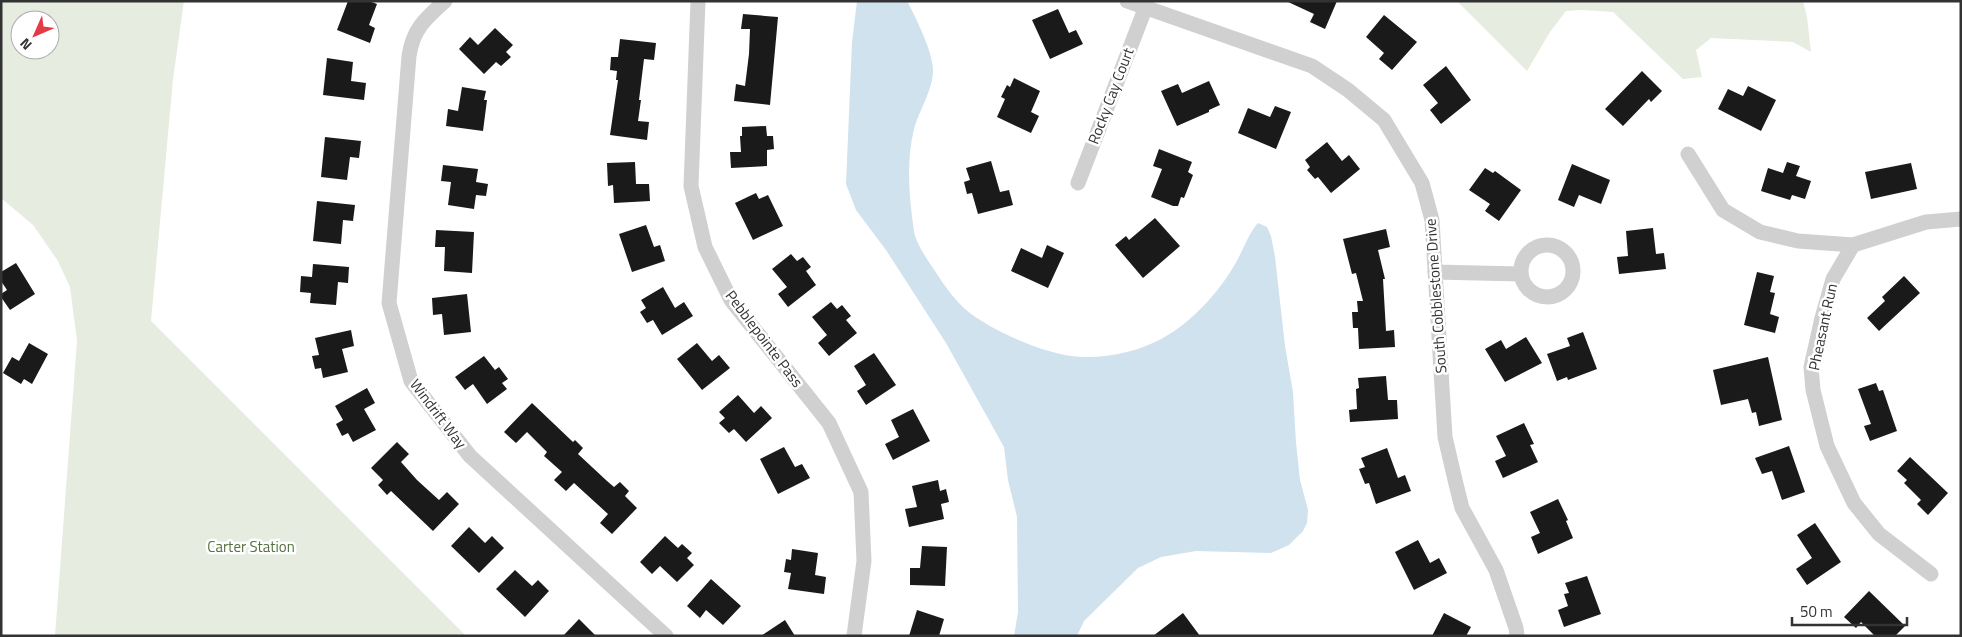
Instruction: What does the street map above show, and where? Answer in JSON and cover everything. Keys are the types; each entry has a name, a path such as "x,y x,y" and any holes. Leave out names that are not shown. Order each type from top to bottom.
{"street":[{"name":"Windrift Way","path":"445,1 427,17 412,40 409,56 389,303 411,381 470,456 666,636"},
{"name":"Pebblepointe Pass","path":"698,1 691,186 705,247 731,300 829,423 861,492 864,561 854,636"},
{"name":"South Cobblestone Drive","path":"1127,1 1145,9 1312,66 1348,90 1384,120 1422,184 1432,220 1445,437 1462,508 1496,570 1517,636"},
{"name":"Rocky Cay Court","path":"1078,183 1145,9"},
{"path":"1688,154 1723,210 1760,232 1798,241 1853,245 1926,222 1961,219"},
{"name":"Pheasant Run","path":"1853,245 1833,279 1824,310 1811,367 1813,390 1827,446 1854,503 1879,534 1931,574"},
{"path":"1435,272 1520,274"}],"green space":[{"name":"Carter Station","path":"1,1 184,1 173,79 151,321 466,636 55,636 77,341 70,287 58,261 33,225 1,198"},
{"path":"1457,1 1803,1 1811,52 1793,42 1711,38 1696,50 1702,77 1683,79 1613,12 1566,11 1550,32 1527,71"}],"water":[{"path":"857,1 907,1 924,36 933,64 933,72 928,94 916,122 911,141 909,167 914,231 922,251 948,290 970,314 988,325 1028,344 1070,356 1103,356 1124,353 1144,347 1163,338 1194,316 1212,297 1227,276 1258,223 1267,227 1271,236 1275,257 1285,346 1293,392 1300,480 1308,510 1307,523 1303,531 1289,545 1271,553 1196,551 1161,557 1138,568 1084,621 1077,636 1014,636 1018,612 1017,517 1008,480 1004,447 946,343 886,250 856,210 846,184 852,42"}],"building":[{"path":"348,1 369,1 377,4 369,25 375,28 370,43 337,30"},
{"path":"1286,1 1337,1 1325,29 1310,22 1314,14"},
{"path":"1058,9 1069,33 1076,30 1083,44 1050,59 1032,20"},
{"path":"743,14 778,17 770,105 734,101 736,84 745,86 749,54 750,29 741,29"},
{"path":"1384,15 1417,42 1392,70 1379,59 1384,53 1366,37"},
{"path":"495,28 513,45 506,52 511,57 501,66 496,62 484,74 459,49 470,37 478,45"},
{"path":"620,39 656,43 654,60 644,59 639,100 641,100 638,121 649,122 647,140 610,135 618,80 616,80 617,71 610,70 611,57 618,57"},
{"path":"327,58 353,62 351,81 366,83 364,100 323,95"},
{"path":"1446,66 1471,100 1441,124 1430,110 1438,103 1423,85"},
{"path":"1642,71 1662,91 1651,102 1649,99 1623,126 1605,109"},
{"path":"1014,78 1040,91 1031,112 1039,116 1031,133 997,117 1005,99 1001,97 1007,85 1010,87"},
{"path":"1209,81 1220,105 1177,126 1161,91 1178,84 1182,93"},
{"path":"1748,86 1776,100 1761,131 1718,109 1728,89 1743,96"},
{"path":"462,87 486,91 484,100 487,100 483,131 446,126 448,109 458,111"},
{"path":"1275,106 1291,112 1276,149 1238,133 1248,108 1270,117"},
{"path":"766,126 767,136 773,136 774,149 767,150 767,166 731,168 730,152 741,152 740,136 742,136 742,127"},
{"path":"325,137 361,141 359,158 350,157 347,180 321,177"},
{"path":"1327,142 1342,161 1349,155 1360,169 1331,193 1318,177 1315,179 1307,170 1310,167 1305,160"},
{"path":"1159,149 1192,162 1188,172 1193,175 1184,198 1181,197 1178,206 1173,206 1151,197 1162,169 1153,166"},
{"path":"991,161 1000,192 1009,190 1013,205 978,214 972,193 967,194 964,182 970,180 966,168"},
{"path":"635,162 636,184 649,184 650,201 614,203 613,185 608,186 607,163"},
{"path":"1787,162 1800,166 1796,176 1811,181 1805,199 1792,195 1790,200 1761,191 1768,168 1783,173"},
{"path":"1911,163 1917,189 1871,199 1865,172"},
{"path":"1572,164 1610,180 1601,204 1579,195 1574,207 1558,200"},
{"path":"443,165 478,169 476,182 488,184 486,196 476,195 474,209 448,205 451,182 441,181"},
{"path":"1485,168 1493,173 1495,171 1521,190 1499,221 1485,211 1490,204 1469,190"},
{"path":"756,193 759,199 768,195 783,226 753,240 735,203"},
{"path":"317,201 355,205 353,221 343,220 341,244 313,241"},
{"path":"1155,218 1180,246 1143,278 1115,245 1126,236 1129,240"},
{"path":"646,225 654,247 660,245 665,261 632,272 619,234"},
{"path":"1653,228 1656,254 1664,253 1666,269 1619,274 1617,257 1628,256 1626,231"},
{"path":"1386,229 1390,247 1378,250 1385,279 1383,279 1386,331 1394,330 1395,347 1359,349 1358,328 1353,328 1352,312 1358,312 1357,301 1363,301 1356,273 1352,274 1343,239"},
{"path":"436,230 474,232 472,273 444,271 445,247 435,247"},
{"path":"1047,245 1064,253 1048,288 1011,271 1021,248 1042,258"},
{"path":"791,254 797,261 803,257 811,267 806,271 816,285 788,307 778,294 787,287 772,269"},
{"path":"16,263 35,294 10,310 1,297 1,294 7,290 1,281 1,272"},
{"path":"313,264 349,267 348,283 338,282 336,305 310,303 311,293 300,292 301,276 312,277"},
{"path":"1757,272 1774,276 1770,292 1775,293 1770,314 1779,317 1775,333 1744,325"},
{"path":"1904,276 1920,293 1879,331 1867,318 1885,301 1882,297"},
{"path":"663,287 675,308 684,302 693,316 662,335 653,320 647,323 640,312 646,308 641,300"},
{"path":"467,294 471,332 444,335 442,314 433,315 432,298"},
{"path":"831,302 837,309 842,305 851,316 846,320 857,333 829,356 818,343 827,335 812,317"},
{"path":"351,330 354,346 342,349 348,372 323,378 321,368 315,369 312,356 319,355 315,338"},
{"path":"1583,332 1597,369 1568,380 1567,377 1557,381 1547,354 1570,346 1567,338"},
{"path":"1526,337 1542,363 1505,382 1485,349 1501,340 1506,349"},
{"path":"29,343 48,354 32,384 24,379 21,384 3,373 12,357 19,361"},
{"path":"697,343 712,361 719,355 730,368 702,390 677,359"},
{"path":"874,353 896,385 866,405 857,391 866,385 854,366"},
{"path":"484,356 495,370 499,367 508,379 502,383 507,389 487,404 473,384 465,390 455,377"},
{"path":"1768,357 1782,420 1759,426 1756,412 1752,413 1748,399 1721,405 1713,370"},
{"path":"1386,376 1388,400 1397,400 1398,419 1350,422 1349,410 1357,409 1356,389 1359,388 1358,378"},
{"path":"1876,383 1879,391 1883,390 1897,431 1870,441 1864,426 1871,424 1858,389"},
{"path":"367,388 375,403 364,409 376,430 353,442 348,433 342,436 336,424 343,420 335,406"},
{"path":"738,395 754,413 761,406 772,418 746,442 734,429 729,433 719,423 725,418 719,412"},
{"path":"532,403 573,442 575,440 583,448 578,454 607,481 614,487 620,482 629,491 625,496 637,508 612,534 600,523 608,514 574,483 566,491 554,480 562,472 544,456 547,452 527,432 516,443 504,432"},
{"path":"913,409 930,441 893,460 885,444 899,437 891,420"},
{"path":"1524,423 1534,444 1530,445 1538,462 1503,478 1495,461 1506,456 1496,436"},
{"path":"397,442 409,454 401,462 417,480 439,500 447,492 459,504 433,531 391,491 387,495 378,485 383,480 371,468"},
{"path":"1789,446 1805,492 1782,500 1772,471 1762,474 1755,458"},
{"path":"784,447 795,467 802,464 810,478 778,494 760,459"},
{"path":"1387,448 1398,478 1405,475 1411,491 1376,504 1369,483 1365,484 1359,469 1365,467 1361,458"},
{"path":"1910,457 1948,493 1928,515 1917,504 1921,500 1904,483 1907,480 1897,471"},
{"path":"938,480 940,491 946,489 949,502 941,504 944,519 909,527 905,509 917,507 912,486"},
{"path":"1558,499 1568,520 1566,521 1573,538 1538,554 1531,537 1540,533 1530,512"},
{"path":"1815,523 1841,562 1807,585 1796,569 1812,558 1797,535"},
{"path":"469,527 485,543 492,536 504,548 479,573 451,546"},
{"path":"665,536 678,548 682,544 692,553 687,558 694,565 677,582 660,566 652,574 640,562"},
{"path":"1418,540 1430,563 1439,558 1447,573 1414,590 1395,552"},
{"path":"922,546 947,547 945,586 910,585 910,568 920,568"},
{"path":"792,549 818,553 815,575 826,577 824,594 788,589 791,573 784,572 786,559 791,560"},
{"path":"515,570 532,586 538,580 549,591 525,617 496,589"},
{"path":"1587,576 1601,614 1564,627 1558,610 1568,606 1564,594 1569,593 1565,583"},
{"path":"711,579 741,606 723,625 706,610 700,618 687,606"},
{"path":"1869,591 1905,626 1895,636 1875,636 1861,622 1856,628 1844,617"},
{"path":"917,610 944,619 939,636 909,636"},
{"path":"1183,613 1200,636 1153,636"},
{"path":"1444,613 1471,627 1466,636 1432,636"},
{"path":"579,619 596,636 563,636"},
{"path":"785,620 795,636 761,636"}]}
